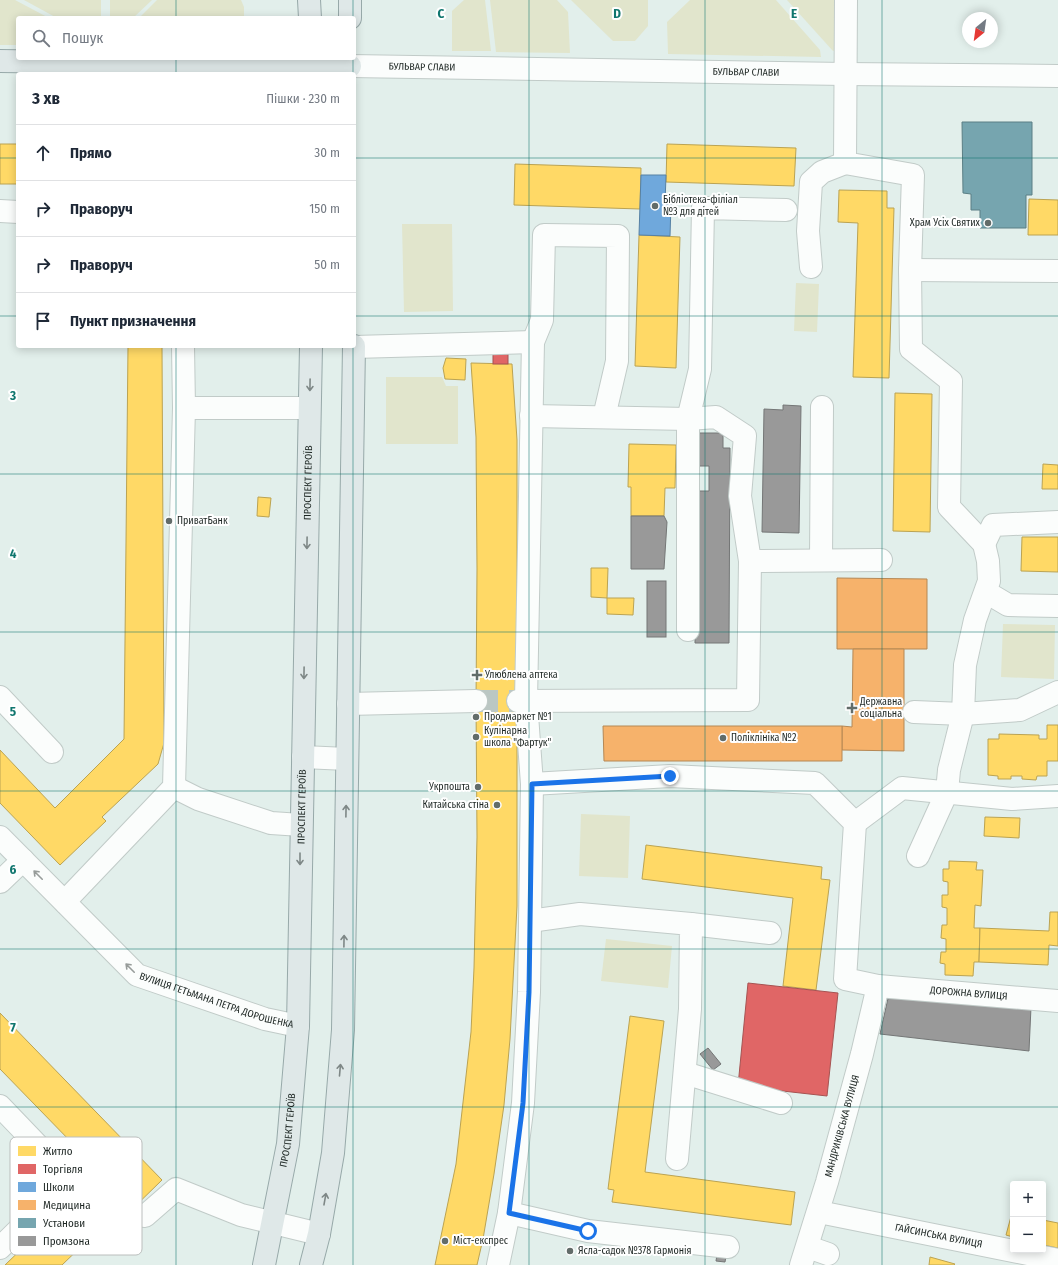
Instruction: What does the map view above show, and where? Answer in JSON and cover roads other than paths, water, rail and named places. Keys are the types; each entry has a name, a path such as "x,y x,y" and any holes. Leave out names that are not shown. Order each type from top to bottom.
{"main road":[{"path":"309,0 310,16"},
{"path":"350,0 350,16"},
{"name":"БУЛЬВАР СЛАВИ","path":"0,61 350,66"},
{"name":"ПРОСПЕКТ ГЕРОЇВ","path":"264,1265 288,1144 298,1026 310,348"},
{"path":"311,1265 319,1234 333,1153 343,1030 354,348"}],"street":[{"path":"846,0 846,163"},
{"name":"БУЛЬВАР СЛАВИ","path":"350,66 1058,76"},
{"path":"811,267 808,231 811,182 822,172 846,163 913,174 910,270 911,349 951,381 949,507 984,544 988,561 988,581 986,592 975,620 966,665 963,714 949,770 947,792 918,856"},
{"path":"688,630 688,419 700,369 703,208 786,210"},
{"path":"0,212 16,212"},
{"path":"498,1265 509,1213 523,1103 529,992 532,784 522,701 532,342 542,320 544,235 618,236 617,361 604,417"},
{"path":"910,270 1058,271"},
{"path":"356,346 532,342"},
{"path":"66,903 70,896 174,787 184,408 183,348"},
{"path":"820,560 822,407"},
{"path":"184,408 309,408"},
{"path":"522,701 748,700 750,561 740,496 745,436 716,417 688,419 531,416"},
{"path":"984,544 993,525 1058,522"},
{"path":"750,561 881,560"},
{"path":"986,592 1008,605 1058,606"},
{"path":"914,712 963,714 1020,710 1058,692"},
{"path":"0,698 52,752"},
{"path":"348,704 476,701"},
{"path":"303,757 347,759"},
{"path":"532,784 670,776 815,782 855,823 902,788 1012,799 1058,796"},
{"path":"174,787 198,799 271,823 301,825"},
{"name":"ДОРОЖНА ВУЛИЦЯ","path":"855,823 845,979 878,986 1058,1001"},
{"name":"ВУЛИЦЯ ГЕТЬМАНА ПЕТРА ДОРОШЕНКА","path":"0,837 137,975 265,1019 298,1026"},
{"path":"0,882 23,860"},
{"path":"530,921 580,914 770,933"},
{"path":"677,1159 690,1008 691,924"},
{"name":"МАНДРИКІВСЬКА ВУЛИЦЯ","path":"805,1256 819,1212 862,1054 878,986"},
{"path":"684,1073 781,1103"},
{"path":"0,1106 30,1137"},
{"path":"145,1216 176,1189 241,1214 319,1234"},
{"name":"ГАЙСИНСЬКА ВУЛИЦЯ","path":"819,1212 1058,1260"},
{"path":"509,1213 588,1231 728,1247"},
{"path":"0,1248 10,1238"},
{"path":"805,1256 828,1254"}],"tunnel":[{"path":"476,701 518,701"}],"place":[{"name":"Бібліотека-філіал №3 для дітей","path":"655,206"},
{"name":"Храм Усіх Святих","path":"988,223"},
{"name":"ПриватБанк","path":"169,521"},
{"name":"Улюблена аптека","path":"477,675"},
{"name":"Державна соціальна","path":"852,708"},
{"name":"Продмаркет №1","path":"476,717"},
{"name":"Кулінарна школа \"Фартук\"","path":"476,737"},
{"name":"Поліклініка №2","path":"723,738"},
{"name":"Укрпошта","path":"478,787"},
{"name":"Китайська стіна","path":"497,805"},
{"name":"Міст-експрес","path":"445,1241"},
{"name":"Ясла-садок №378 Гармонія","path":"570,1251"}]}
